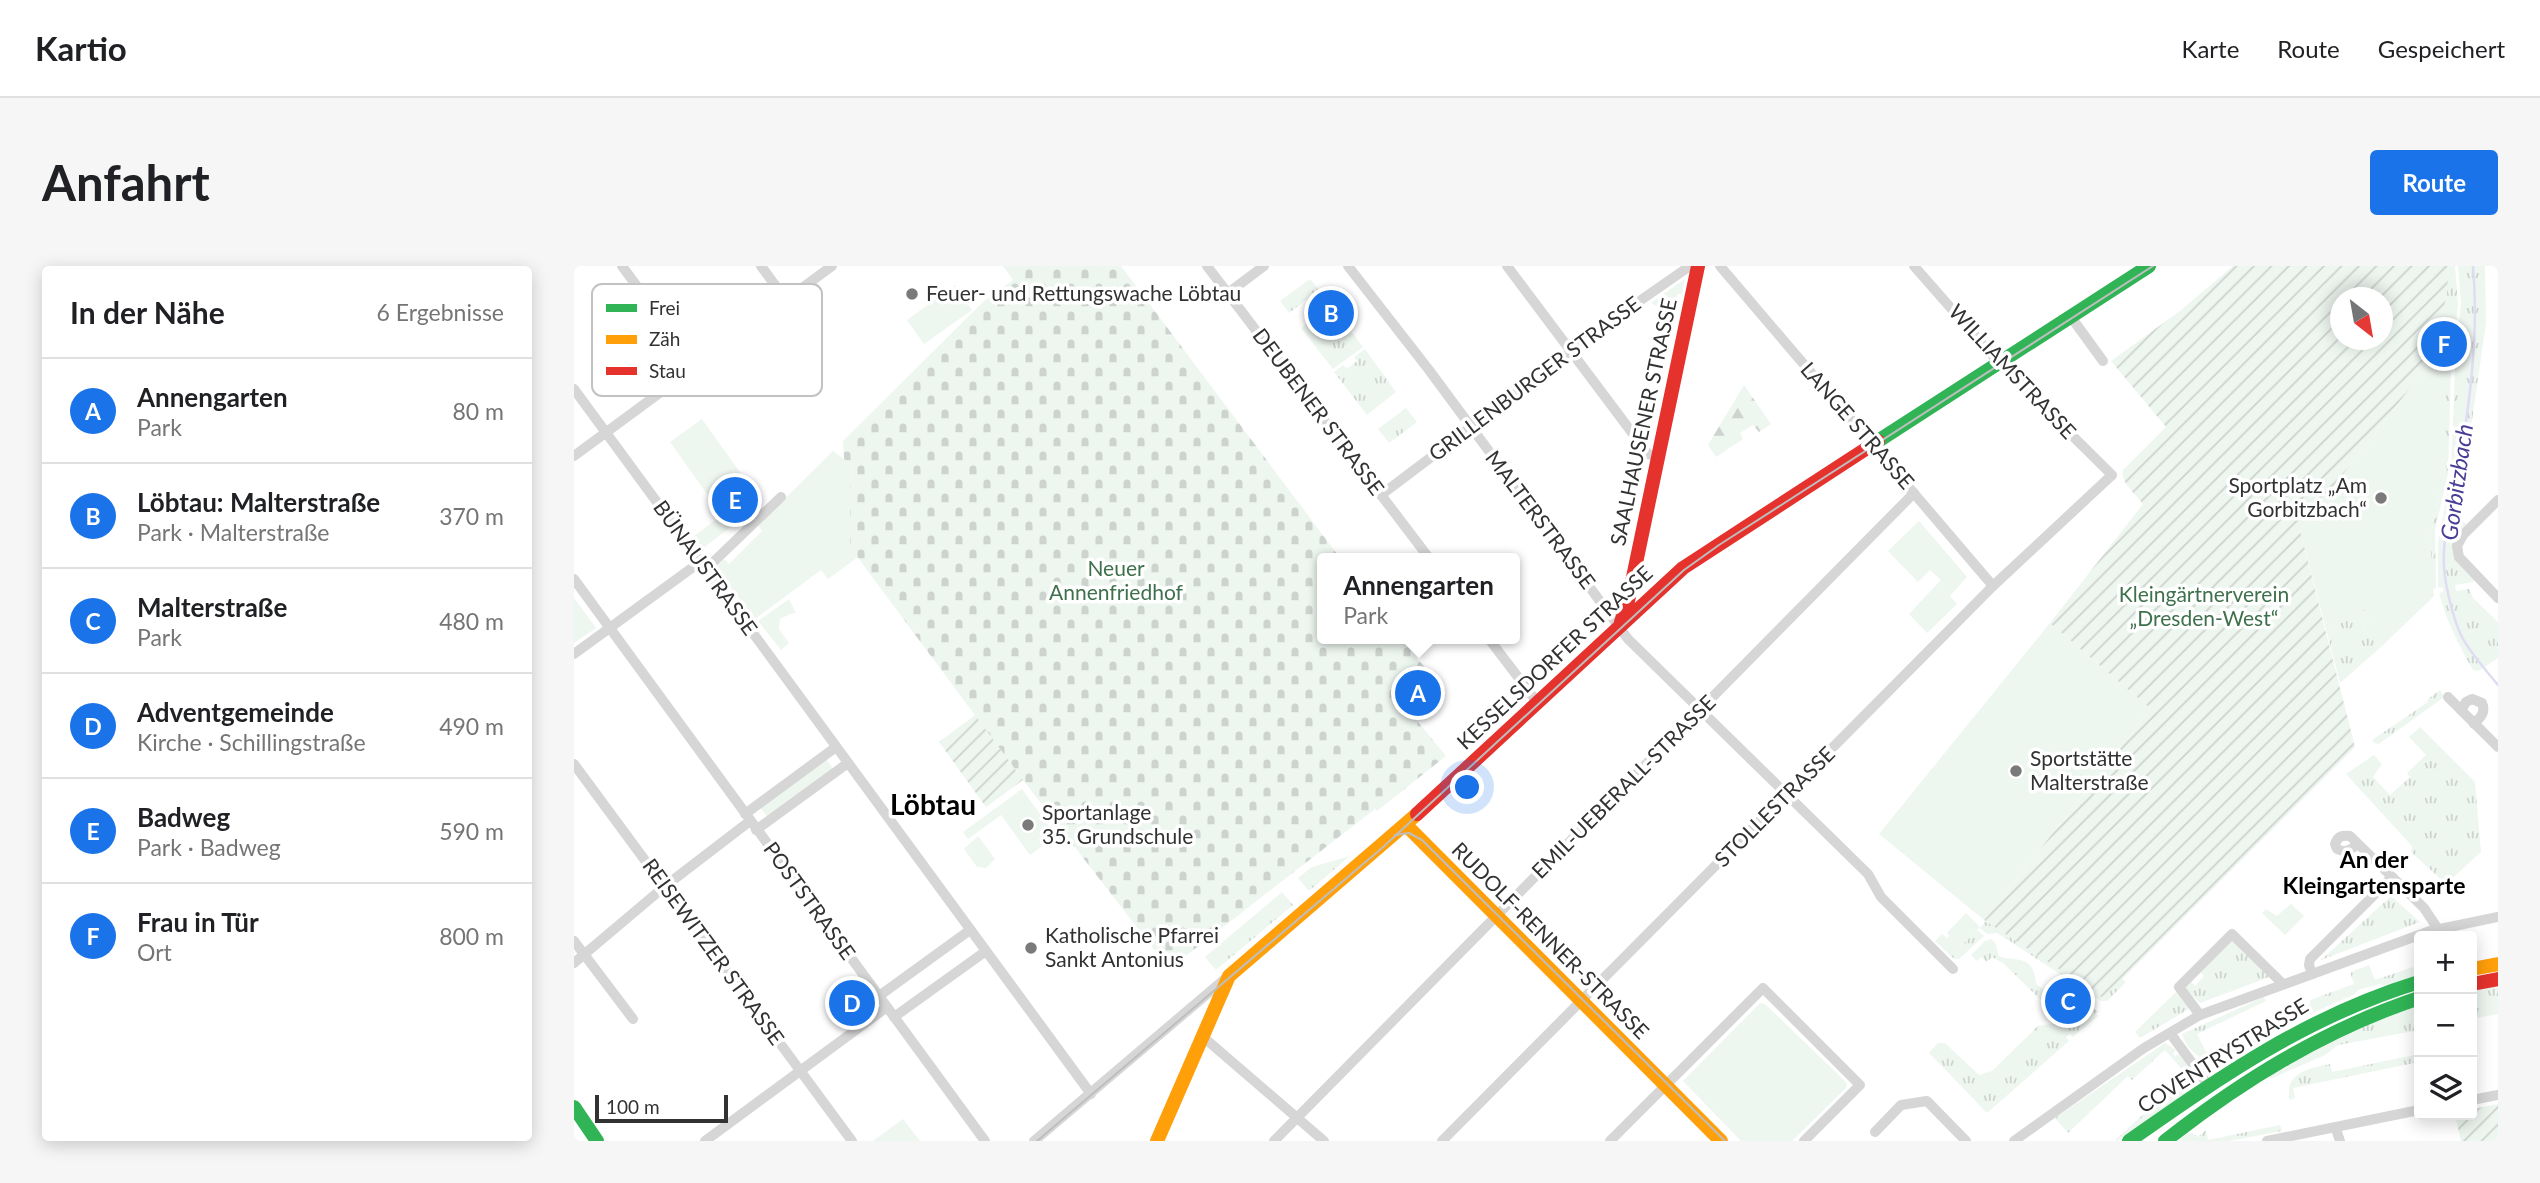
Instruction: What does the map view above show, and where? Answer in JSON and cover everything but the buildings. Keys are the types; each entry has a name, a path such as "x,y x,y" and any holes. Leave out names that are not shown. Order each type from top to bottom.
{"street":[{"path":"622,266 635,284"},
{"path":"761,266 774,284"},
{"path":"808,284 832,266"},
{"name":"DEUBENER STRASSE","path":"1207,266 1425,553"},
{"path":"1228,293 1264,266"},
{"name":"MALTERSTRASSE","path":"1348,266 1629,639 1868,874 1881,897 1953,969"},
{"path":"1507,266 1648,454 1658,457"},
{"name":"GRILLENBURGER STRASSE","path":"1381,495 1618,316 1690,266"},
{"name":"SAALHAUSENER STRASSE","path":"1619,626 1627,606 1698,266"},
{"name":"LANGE STRASSE","path":"1720,266 1993,586"},
{"name":"WILLIAMSTRASSE","path":"1914,266 1999,363 2112,475"},
{"name":"KESSELSDORFER STRASSE","path":"1034,1141 1406,824 1683,568 2149,266"},
{"path":"2071,317 2103,361"},
{"name":"BÜNAUSTRASSE","path":"574,389 848,763"},
{"path":"574,456 656,396"},
{"name":"STOLLESTRASSE","path":"1442,1141 1993,586 2112,475"},
{"name":"EMIL-UEBERALL-STRASSE","path":"1274,1141 1914,493"},
{"path":"574,654 703,566 781,497"},
{"path":"2498,500 2463,536 2457,546 2459,557 2498,598"},
{"name":"POSTSTRASSE","path":"574,579 985,1141"},
{"path":"1493,644 1537,702"},
{"path":"2448,697 2498,747"},
{"path":"2461,710 2466,702 2472,699 2482,703 2483,714 2474,724"},
{"path":"574,963 664,887 750,822 836,747"},
{"path":"750,822 848,763 1091,1094"},
{"name":"REISEWITZER STRASSE","path":"574,764 852,1141"},
{"name":"RUDOLF-RENNER-STRASSE","path":"1406,824 1721,1141"},
{"path":"2358,844 2424,908 2438,929"},
{"path":"2312,974 2308,965 2310,959 2392,877"},
{"path":"2014,1141 2144,1048 2200,1015 2438,929 2498,917"},
{"path":"879,996 970,930"},
{"path":"2200,1015 2179,986 2232,934 2283,984"},
{"path":"574,941 633,1019"},
{"path":"894,1017 986,951"},
{"path":"2477,968 2498,964"},
{"path":"1157,1141 1229,976"},
{"path":"2477,983 2498,979"},
{"name":"COVENTRYSTRASSE","path":"2129,1141 2279,1041 2368,998 2414,984"},
{"path":"1609,1141 1763,988 1860,1085 1804,1141"},
{"name":"COVENTRYSTRASSE","path":"2165,1141 2218,1100 2314,1041 2376,1013 2414,1001"},
{"path":"705,1141 718,1137 800,1071 887,1007"},
{"path":"2170,1032 2218,1100"},
{"path":"1202,1036 1324,1141"},
{"path":"2477,1099 2498,1095"},
{"path":"1875,1132 1902,1105 1927,1101 1966,1141"},
{"path":"574,1107 597,1141"},
{"path":"2267,1141 2414,1111"},
{"path":"2336,1129 2340,1141"}],"green space":[{"name":"Neuer Annenfriedhof","path":"1003,266 1121,266 1336,553 1317,553 1317,644 1405,644 1444,690 1413,716 1446,756 1169,969 1023,780 850,547 852,466 844,459 843,441 985,300 1013,280"},
{"name":"Kleingärtnerverein „Dresden-West“","path":"2233,266 2449,266 2446,299 2428,365 2300,530 2355,747 2103,998 1984,920 2151,709 2050,623 2143,504 2126,484 2123,470 2166,427 2111,361 2180,311"},
{"path":"2449,266 2455,266 2458,304 2452,363 2449,363 2448,474 2435,530 2436,588 2432,589 2430,539 2445,467 2445,374 2428,365 2446,299"},
{"path":"2458,266 2485,266 2486,323 2458,518 2467,524 2459,532 2454,546 2477,579 2455,585 2456,591 2469,589 2473,598 2498,622 2498,658 2478,671 2473,670 2453,633 2439,593 2443,592 2443,587 2438,588 2438,543 2451,474 2455,369 2461,303"},
{"path":"1310,279 1319,290 1289,313 1280,301"},
{"path":"1685,279 1682,294 1677,294 1677,318 1651,303"},
{"path":"955,285 972,310 924,344 907,320"},
{"path":"1324,312 1330,321 1336,317 1341,324 1345,323 1363,347 1333,369 1301,328"},
{"path":"1365,349 1396,392 1367,415 1334,372 1343,365 1347,369 1357,361 1354,357"},
{"name":"Sportplatz „Am Gorbitzbach“","path":"2428,365 2445,374 2445,467 2430,539 2434,596 2381,647 2362,628 2372,618 2355,602 2327,633 2300,530"},
{"path":"1744,385 1771,424 1759,432 1753,425 1740,433 1743,439 1716,457 1708,445"},
{"path":"1406,408 1417,422 1389,443 1378,429"},
{"path":"702,419 762,503 702,549 693,537 722,515 670,442"},
{"path":"833,451 852,465 850,546 858,557 828,579 821,570 755,619 715,567 724,559 729,564 762,531 758,525"},
{"path":"1919,521 1967,577 1950,596 1957,604 1927,633 1909,614 1941,580 1930,570 1918,582 1888,551"},
{"path":"574,598 596,628 574,643"},
{"path":"789,599 796,613 780,619 779,629 789,643 781,650 758,621"},
{"path":"2355,601 2372,618 2362,628 2381,647 2340,683 2327,633"},
{"name":"Sportstätte Malterstraße","path":"2050,623 2151,709 1984,920 1879,834"},
{"path":"1421,666 1444,690 1413,716 1400,699 1398,688"},
{"path":"2440,690 2444,697 2379,744 2374,743 2372,740 2428,702 2427,700"},
{"path":"975,715 1023,780 986,807 939,742"},
{"path":"2420,727 2475,782 2481,852 2446,884 2411,852 2412,846 2346,774 2374,755 2382,764 2373,777 2390,795 2410,777 2407,773 2426,755 2409,737"},
{"path":"825,757 834,770 768,818 759,806"},
{"name":"Sportanlage 35. Grundschule","path":"1022,789 1056,836 1030,855 1001,815 968,839 963,832"},
{"path":"977,837 995,859 986,868 977,867 964,849"},
{"path":"1350,856 1309,891 1298,878 1312,867"},
{"path":"1282,892 1293,905 1216,970 1205,957"},
{"path":"2391,896 2420,922 2321,960"},
{"path":"2291,904 2304,916 2285,935 2262,913 2266,909 2277,916"},
{"path":"1966,913 1980,927 1961,946 1947,933"},
{"path":"1986,921 2103,998 2121,978 2126,982 2107,1001 2101,1001 1997,933 1987,934 1980,928"},
{"path":"1977,930 1984,936 1959,959 1954,959 1935,941 1942,934 1947,938 1950,935 1961,946"},
{"path":"2232,936 2272,976 2200,1003 2182,986 2189,980 2195,986 2204,976 2198,970"},
{"path":"1991,939 1995,942 1999,956 2029,964 2037,985 2048,992 2060,993 2049,1008 2003,963 1992,957 1987,962 1981,957 1977,961 1971,955 1985,941"},
{"path":"2369,965 2375,980 2414,967 2414,977 2384,986 2380,984 2358,990 2355,994 2292,1022 2234,1055 2214,1063 2194,1053 2182,1034 2264,997 2266,1001 2197,1034 2206,1052 2310,1004 2310,1000 2354,984 2350,972"},
{"path":"2498,984 2498,1014 2477,1018 2477,990"},
{"path":"2178,990 2192,1007 2140,1038 2135,1032"},
{"path":"1760,1003 1765,1004 1847,1083 1846,1088 1792,1141 1741,1141 1683,1081"},
{"path":"2414,1007 2414,1031 2338,1045 2325,1055 2270,1079 2269,1075 2287,1064 2361,1028"},
{"path":"2094,1009 2098,1011 2098,1016 2073,1037 2070,1034 2066,1037 2069,1041 1987,1113 1929,1053 1938,1043 1945,1043 1979,1075 1992,1071 2038,1026 2070,1021"},
{"path":"2165,1043 2176,1050 2173,1053 2175,1056 2179,1054 2194,1073 2192,1086 2188,1091 2158,1114 2115,1140 2187,1075 2165,1050 2132,1080 2128,1076 2068,1133 2055,1118"},
{"path":"2414,1055 2414,1063 2293,1088 2295,1098 2290,1100 2290,1084 2300,1073 2330,1064 2332,1072"},
{"path":"2498,1104 2498,1141 2461,1141 2456,1120 2477,1120 2477,1108"},
{"path":"903,1119 920,1141 873,1141"},
{"path":"2280,1125 2282,1131 2229,1141 2178,1141 2188,1133 2198,1137 2206,1130 2208,1140"}],"waterway":[{"name":"Gorbitzbach","path":"2473,266 2475,316 2470,392 2459,467 2446,529 2444,567 2450,604 2463,639 2498,685"}],"tram line":[{"path":"1037,1141 1382,848 1684,570 2153,266"},
{"path":"1395,835 1409,833 1422,840 1725,1141"}],"traffic: fast":[{"path":"1878,441 2149,266"},
{"path":"2129,1141 2198,1093 2303,1030 2340,1012 2414,984"},
{"path":"2165,1141 2224,1097 2317,1041 2414,1000"},
{"path":"574,1107 597,1141"}],"traffic: slow":[{"path":"1157,1141 1229,976 1417,814"},
{"path":"1406,825 1721,1141"},
{"path":"2477,968 2498,964"}],"traffic: jam":[{"path":"1621,622 1627,606 1698,266"},
{"path":"1417,814 1683,568 1878,441"},
{"path":"2477,983 2498,979"}],"place":[{"name":"Feuer- und Rettungswache Löbtau","path":"912,294"},
{"name":"Löbtau: Malterstraße","path":"1331,313"},
{"name":"Frau in Tür","path":"2444,344"},
{"name":"Sportplatz „Am Gorbitzbach“","path":"2381,498"},
{"name":"Badweg","path":"735,500"},
{"name":"Annengarten","path":"1418,693"},
{"name":"Sportstätte Malterstraße","path":"2016,771"},
{"name":"Sportanlage 35. Grundschule","path":"1028,825"},
{"name":"Katholische Pfarrei Sankt Antonius","path":"1031,948"},
{"name":"Malterstraße","path":"2068,1001"},
{"name":"Adventgemeinde","path":"852,1003"}],"district":[{"name":"Löbtau","path":"933,805"},
{"name":"An der Kleingartensparte","path":"2374,873"}]}
